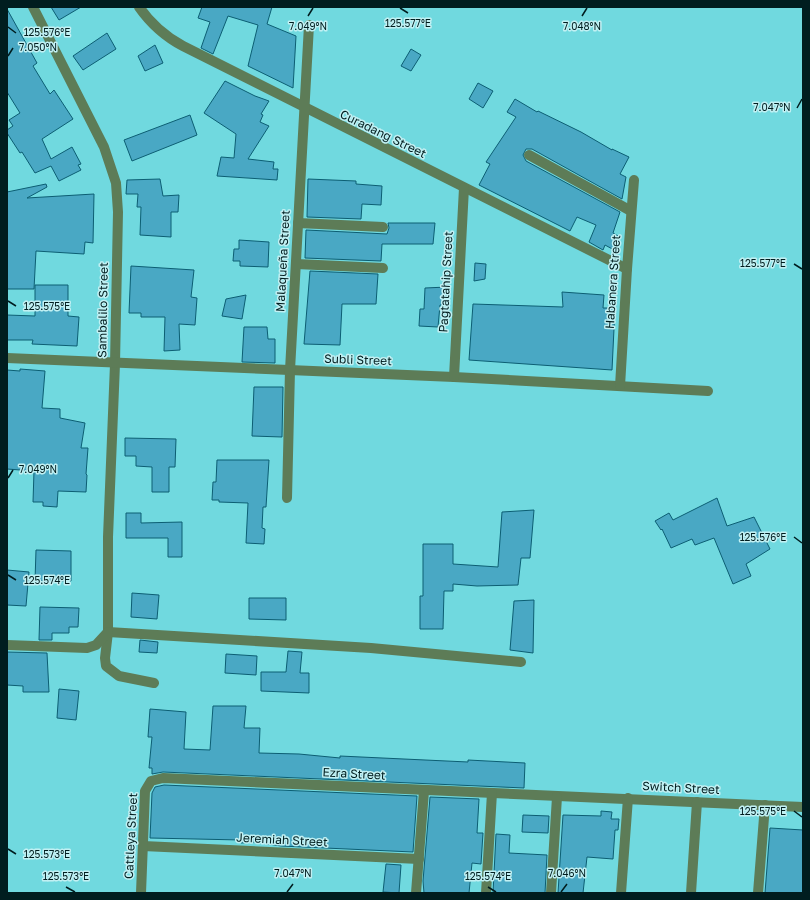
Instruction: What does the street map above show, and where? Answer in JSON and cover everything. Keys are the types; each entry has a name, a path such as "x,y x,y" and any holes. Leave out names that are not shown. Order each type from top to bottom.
{"street":[{"name":"Sambalilo Street","path":"33,7 97,133 111,165 116,183 118,212 115,364 108,537 108,632 105,658 106,666 119,676 154,683"},
{"name":"Curadang Street","path":"139,7 150,22 166,37 304,109 627,269"},
{"name":"Malaqueña Street","path":"287,498 290,370 309,25"},
{"path":"529,155 631,211"},
{"name":"Habanera Street","path":"620,386 634,180"},
{"name":"Pagtatahip Street","path":"454,377 464,188"},
{"path":"298,223 382,227"},
{"path":"296,264 383,268"},
{"name":"Subli Street","path":"7,358 115,364 454,377 708,391"},
{"path":"7,645 87,648 96,645 108,632 371,648 521,662"},
{"name":"Ezra Street","path":"152,781 163,778 557,797"},
{"name":"Cattleya Street","path":"141,893 145,791 152,781"},
{"path":"416,893 424,791"},
{"path":"486,893 492,793"},
{"path":"551,893 557,797"},
{"name":"Switch Street","path":"557,797 628,798 803,807"},
{"path":"621,893 628,798"},
{"path":"691,893 697,802"},
{"path":"758,893 765,805"},
{"name":"Jeremiah Street","path":"143,846 419,859"}],"building":[{"path":"51,7 81,7 59,20"},
{"path":"202,7 272,7 267,24 296,36 293,88 248,66 258,25 228,16 213,54 201,48 210,22 198,18"},
{"path":"7,9 37,63 33,66 50,94 54,90 73,119 42,139 51,159 72,147 81,164 78,165 81,170 59,181 51,166 35,173 22,152 20,153 7,133 7,130 13,126 9,120 20,113 7,92"},
{"path":"107,33 116,49 83,70 73,56"},
{"path":"155,45 163,63 145,71 138,56"},
{"path":"411,49 421,55 411,71 401,66"},
{"path":"225,81 255,96 269,101 261,114 263,115 260,122 269,126 248,159 274,162 273,169 278,169 277,180 217,176 221,157 234,158 236,134 204,113"},
{"path":"478,83 493,91 483,108 469,99"},
{"path":"515,99 537,112 538,111 581,132 612,150 629,157 620,174 626,177 622,199 532,149 526,149 523,155 526,161 620,212 613,233 618,236 616,251 605,245 603,250 589,242 596,225 577,217 570,231 479,185 490,164 486,162 516,117 507,112"},
{"path":"190,115 197,135 132,161 124,140"},
{"path":"160,179 163,196 179,195 178,212 171,212 171,237 140,235 141,207 137,207 138,194 126,194 127,180"},
{"path":"308,179 356,181 356,184 382,186 381,205 362,204 361,219 307,217"},
{"path":"46,184 47,187 27,198 94,194 93,243 85,242 84,254 36,251 34,289 7,289 7,192"},
{"path":"388,223 435,223 433,244 382,244 381,261 305,258 306,230 387,234 389,228"},
{"path":"239,240 269,242 268,267 240,266 240,261 233,261 234,249 239,249"},
{"path":"475,263 486,264 485,279 474,281"},
{"path":"131,266 194,270 191,297 197,298 195,325 179,324 180,350 164,351 165,317 141,317 141,313 129,313"},
{"path":"310,271 378,274 376,304 342,304 340,345 304,344"},
{"path":"35,285 68,285 68,316 79,317 77,346 32,344 33,340 7,340 7,315 35,316"},
{"path":"447,287 446,305 440,305 438,327 419,326 420,309 424,309 425,288"},
{"path":"562,292 604,295 603,308 615,308 612,370 469,360 473,304 563,307"},
{"path":"246,295 242,319 222,316 226,299"},
{"path":"244,327 267,327 268,339 275,339 275,363 242,362"},
{"path":"20,369 45,371 42,408 60,409 60,418 85,423 81,448 88,448 86,492 58,491 57,507 43,506 43,502 33,502 34,471 7,469 7,370 20,371"},
{"path":"254,387 283,387 282,437 252,436"},
{"path":"125,438 176,439 175,467 169,467 169,492 152,492 152,467 136,466 136,456 125,456"},
{"path":"217,460 269,460 266,507 263,507 262,528 265,529 264,544 246,543 248,503 219,502 219,500 212,500 213,482 216,482"},
{"path":"717,498 727,526 754,517 770,549 746,564 751,576 733,584 714,538 695,545 692,539 671,548 662,529 661,530 655,521 669,513 673,520"},
{"path":"534,510 530,558 521,558 518,585 477,586 453,584 453,591 444,591 443,629 420,629 420,596 423,596 423,544 453,544 453,564 498,567 502,512"},
{"path":"126,513 141,513 141,523 182,522 182,557 168,557 168,538 126,538"},
{"path":"36,550 71,551 71,581 35,581"},
{"path":"7,570 29,572 26,606 7,605"},
{"path":"132,593 159,595 157,619 131,617"},
{"path":"249,598 286,598 286,620 249,619"},
{"path":"534,600 533,653 510,650 514,601"},
{"path":"40,607 79,608 78,627 69,627 69,633 52,633 52,640 39,640"},
{"path":"140,640 158,642 157,653 139,652"},
{"path":"288,651 302,652 300,673 309,673 309,693 261,691 261,672 286,672"},
{"path":"7,652 47,653 49,692 23,692 23,686 7,685"},
{"path":"226,654 257,656 256,675 225,673"},
{"path":"59,689 79,691 76,720 57,718"},
{"path":"213,706 246,706 244,728 260,728 259,753 299,754 340,758 340,756 525,763 524,788 163,772 152,774 152,768 149,768 152,737 148,737 150,709 186,712 184,749 210,750"},
{"path":"164,785 417,796 413,852 281,846 256,842 241,843 241,840 150,838 152,793 155,787"},
{"path":"430,797 479,799 477,833 483,833 481,864 472,863 469,893 424,893 423,881"},
{"path":"601,811 612,812 611,819 619,819 618,830 615,830 613,859 587,857 583,893 558,893 563,815 601,816"},
{"path":"523,815 549,816 548,833 522,832"},
{"path":"770,828 803,830 803,893 765,893"},
{"path":"496,834 510,835 509,853 547,855 545,893 493,893"},
{"path":"386,864 401,865 399,893 383,892"}]}
